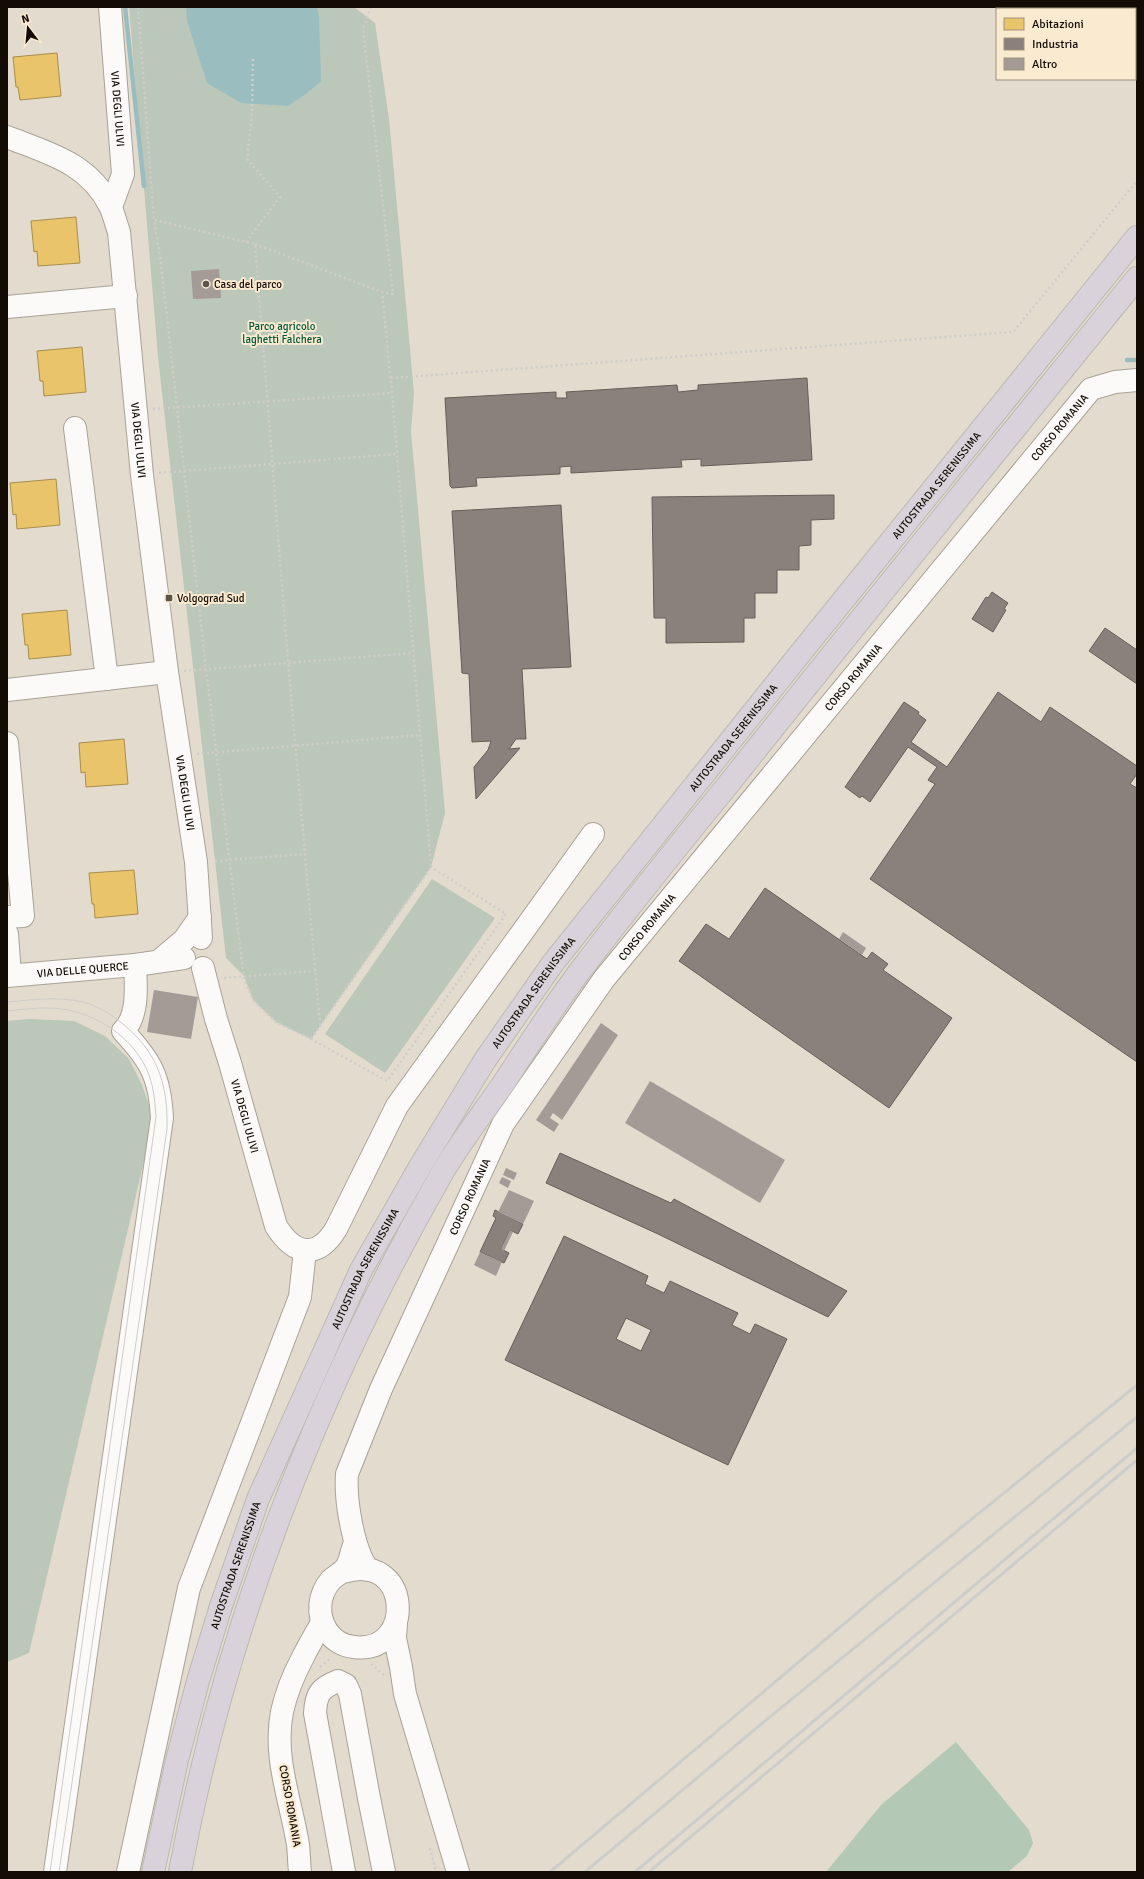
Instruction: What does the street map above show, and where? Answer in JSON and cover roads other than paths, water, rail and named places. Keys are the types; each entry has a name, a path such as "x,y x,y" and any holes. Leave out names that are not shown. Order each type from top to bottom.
{"highway":[{"name":"AUTOSTRADA SERENISSIMA","path":"153,1872 177,1760 198,1681 221,1606 258,1499 361,1270 421,1165 486,1060 553,963 787,669 1137,237"},
{"name":"AUTOSTRADA SERENISSIMA","path":"180,1872 204,1762 225,1686 247,1610 282,1511 331,1391 383,1282 444,1170 586,963 834,651 1137,278"}],"street":[{"name":"VIA DEGLI ULIVI","path":"110,7 123,174 110,207"},
{"name":"VIA DEGLI ULIVI","path":"7,137 61,158 77,167 97,186 110,207 119,232 142,475 167,672 196,862 202,938"},
{"path":"7,307 126,296"},
{"name":"CORSO ROMANIA","path":"368,1570 355,1543 346,1485 347,1474 381,1389 503,1124 604,979 1091,389 1115,382 1137,380"},
{"path":"75,428 107,680"},
{"path":"7,690 107,680 167,672"},
{"path":"7,743 23,916 7,917"},
{"path":"128,1872 190,1588 300,1297 305,1250 320,1247 331,1238 397,1106 594,834"},
{"path":"158,962 184,940 200,917"},
{"path":"7,934 9,976"},
{"path":"202,938 209,942 213,949 214,957 210,964 203,968 195,968 188,965 184,958 184,950 187,943 194,939 202,938"},
{"name":"VIA DELLE QUERCE","path":"9,976 158,962 184,958"},
{"path":"55,1872 162,1118 159,1091 150,1063 142,1051 123,1031 133,1017 136,981 135,964"},
{"name":"VIA DEGLI ULIVI","path":"203,968 216,1019 230,1062 276,1226 291,1245 305,1250"},
{"name":"CORSO ROMANIA","path":"342,1572 348,1565 355,1543"},
{"path":"396,1623 388,1636 368,1647 355,1647 342,1644 334,1639 322,1623 320,1600 325,1588 332,1579 342,1572 360,1569 378,1573 386,1578 396,1594 399,1604 395,1638 402,1667 405,1694 457,1865"},
{"name":"CORSO ROMANIA","path":"300,1872 298,1845 284,1781 280,1746 282,1712 296,1671 313,1641 319,1626 322,1623"},
{"path":"296,1671 311,1658 342,1644"},
{"path":"368,1647 380,1656 391,1669 405,1694"},
{"path":"344,1872 315,1713 316,1698 326,1685 338,1681 346,1685 350,1694 368,1798 384,1872"}],"water":[{"path":"186,7 317,7 319,17 321,81 306,94 288,106 241,103 207,83 187,21"}],"waterway":[{"path":"125,7 144,186"},
{"path":"1127,360 1137,360"}],"tram line":[{"path":"7,1002 45,999 74,1000 94,1006 114,1017 135,1035 153,1058 163,1084 167,1113 167,1129 59,1872"},
{"path":"7,1011 45,1008 68,1010 94,1018 106,1025 127,1042 144,1063 152,1086 156,1117 50,1872"}],"railway":[{"path":"550,1872 877,1596 1137,1385"},
{"path":"585,1872 760,1725 1137,1417"},
{"path":"635,1872 1137,1448"},
{"path":"649,1872 1137,1460"}],"place":[{"name":"Casa del parco","path":"206,284"},
{"name":"Volgograd Sud","path":"169,598"}],"park label":[{"name":"Parco agricolo laghetti Falchera","path":"282,332"}]}
